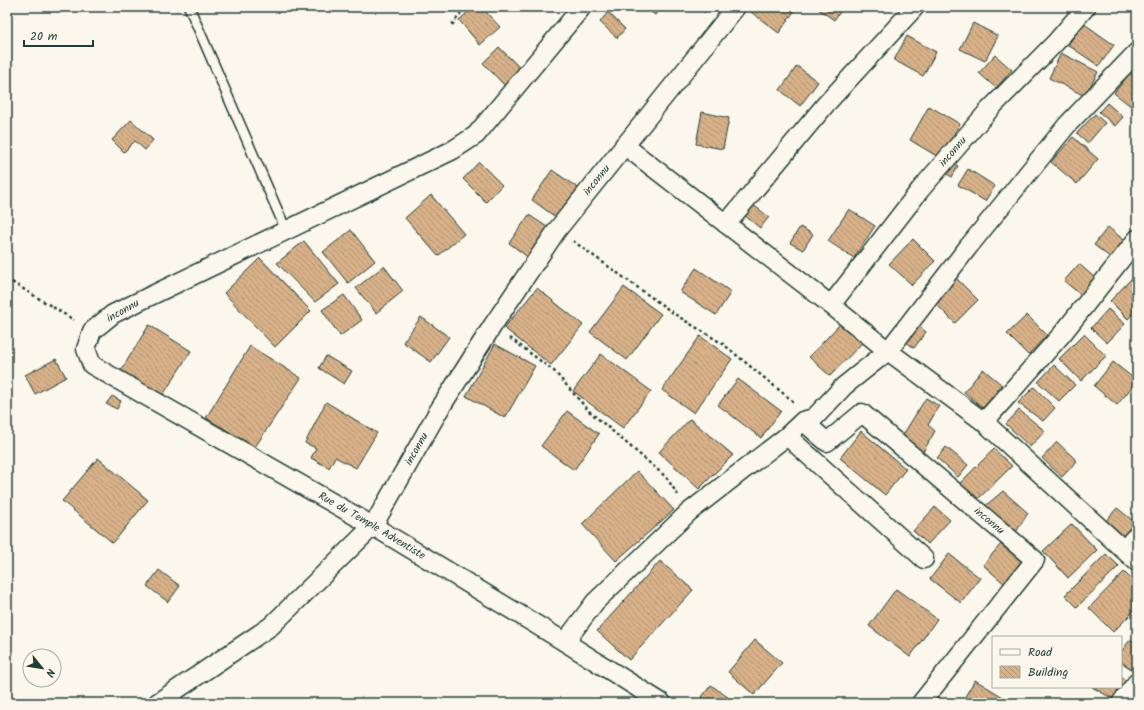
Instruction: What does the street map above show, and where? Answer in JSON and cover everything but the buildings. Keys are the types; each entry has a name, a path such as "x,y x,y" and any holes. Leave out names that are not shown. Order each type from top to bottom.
{"street":[{"name":"inconnu","path":"92,331 114,314 453,150 476,135 582,7"},
{"name":"inconnu","path":"157,703 271,626 373,526 439,410 493,325 558,230 624,145 736,7"},
{"path":"726,224 826,104 915,7"},
{"name":"inconnu","path":"831,305 920,190 989,110 1056,42 1086,7"},
{"path":"565,642 595,602 689,512 809,420 844,386 888,351 969,246 1067,125 1137,52"},
{"path":"624,145 831,305 888,351 984,422 1131,556 1137,535"},
{"path":"984,422 1063,333 1137,239"},
{"name":"Rue du Temple Adventiste","path":"92,331 86,349 92,365 373,526 565,642 662,703"},
{"name":"inconnu","path":"809,420 827,442 862,414 1035,560 921,703"},
{"path":"787,436 924,559"},
{"path":"1121,703 1137,682"}],"lane":[{"path":"189,7 286,230"}],"path":[{"path":"452,26 465,7"},
{"path":"558,230 676,315 724,344 809,420"},
{"path":"7,279 92,331"},
{"path":"493,325 554,371 588,411 666,477 689,512"}]}
